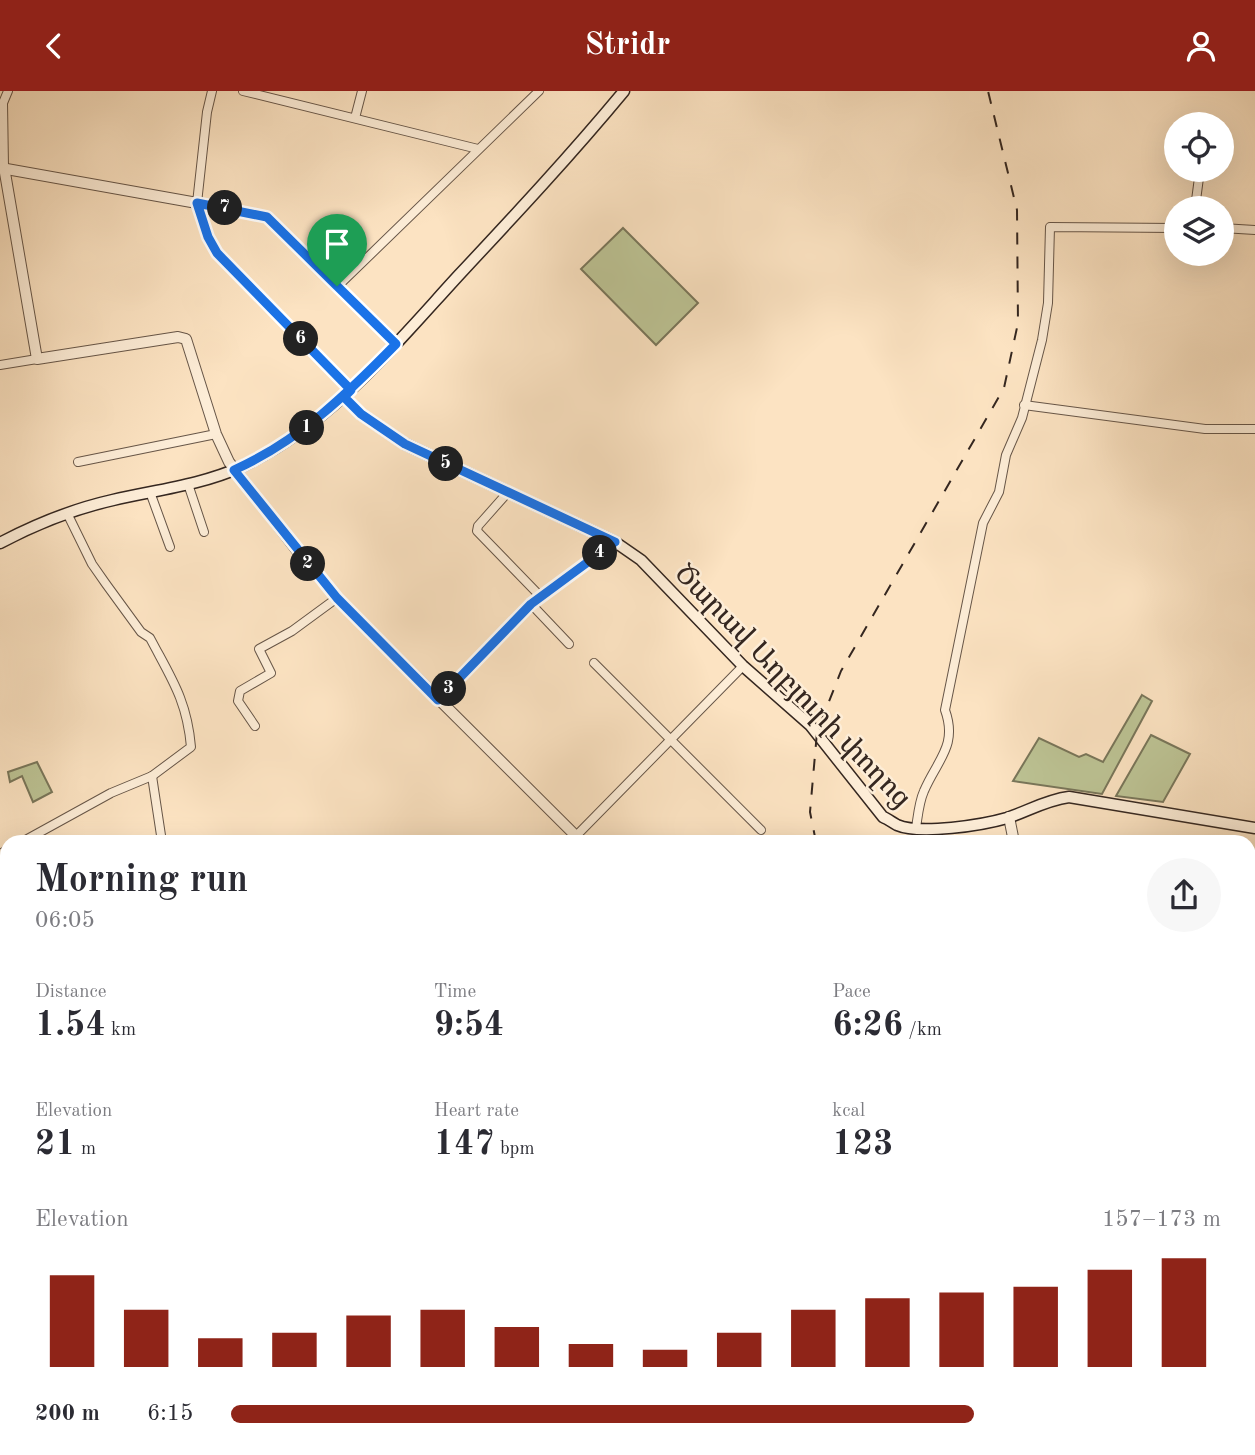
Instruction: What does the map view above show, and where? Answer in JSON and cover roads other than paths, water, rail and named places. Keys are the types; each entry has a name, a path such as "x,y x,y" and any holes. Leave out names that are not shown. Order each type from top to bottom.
{"main road":[{"path":"0,543 36,524 67,513 234,470 308,428 347,394 396,344 583,141 623,91"},
{"name":"Ծարավ Աղբյուրի փողոց","path":"347,394 361,414 405,444 615,542 641,560 743,666 817,732 883,817 899,826 916,828 976,825 1009,817 1053,799 1069,797 1255,828"}],"street":[{"path":"8,91 3,103 2,168 37,359"},
{"path":"197,203 207,112 212,91"},
{"path":"243,91 478,149"},
{"path":"355,118 362,91"},
{"path":"337,286 539,91"},
{"path":"2,168 267,217 396,344"},
{"name":"Ծարավ Աղբյուրի փողոց","path":"197,203 208,237 217,253 347,394"},
{"path":"916,828 925,789 940,763 951,730 945,710 984,523 999,492 1006,455 1017,431 1042,340 1048,303 1049,227 1164,227"},
{"path":"1234,229 1255,230"},
{"path":"0,365 182,337 189,345 216,434 234,470 337,598 575,835"},
{"path":"1024,405 1205,429 1255,429"},
{"path":"78,462 216,434"},
{"path":"188,484 204,532"},
{"path":"509,491 478,526 477,531 541,597"},
{"path":"150,492 170,547"},
{"path":"35,835 111,793 152,776 190,750 188,718 183,701 150,638 141,632 92,563 67,513"},
{"path":"438,700 531,604 615,542"},
{"path":"255,726 238,701 240,691 271,673 258,649 292,631 337,598"},
{"path":"531,604 569,644"},
{"path":"594,663 761,830"},
{"path":"583,835 743,666"},
{"path":"152,776 161,835"},
{"path":"1009,817 1013,835"}],"railway":[{"path":"815,835 810,812 817,732 841,671 1004,388 1018,323 1017,210 988,91"}]}
